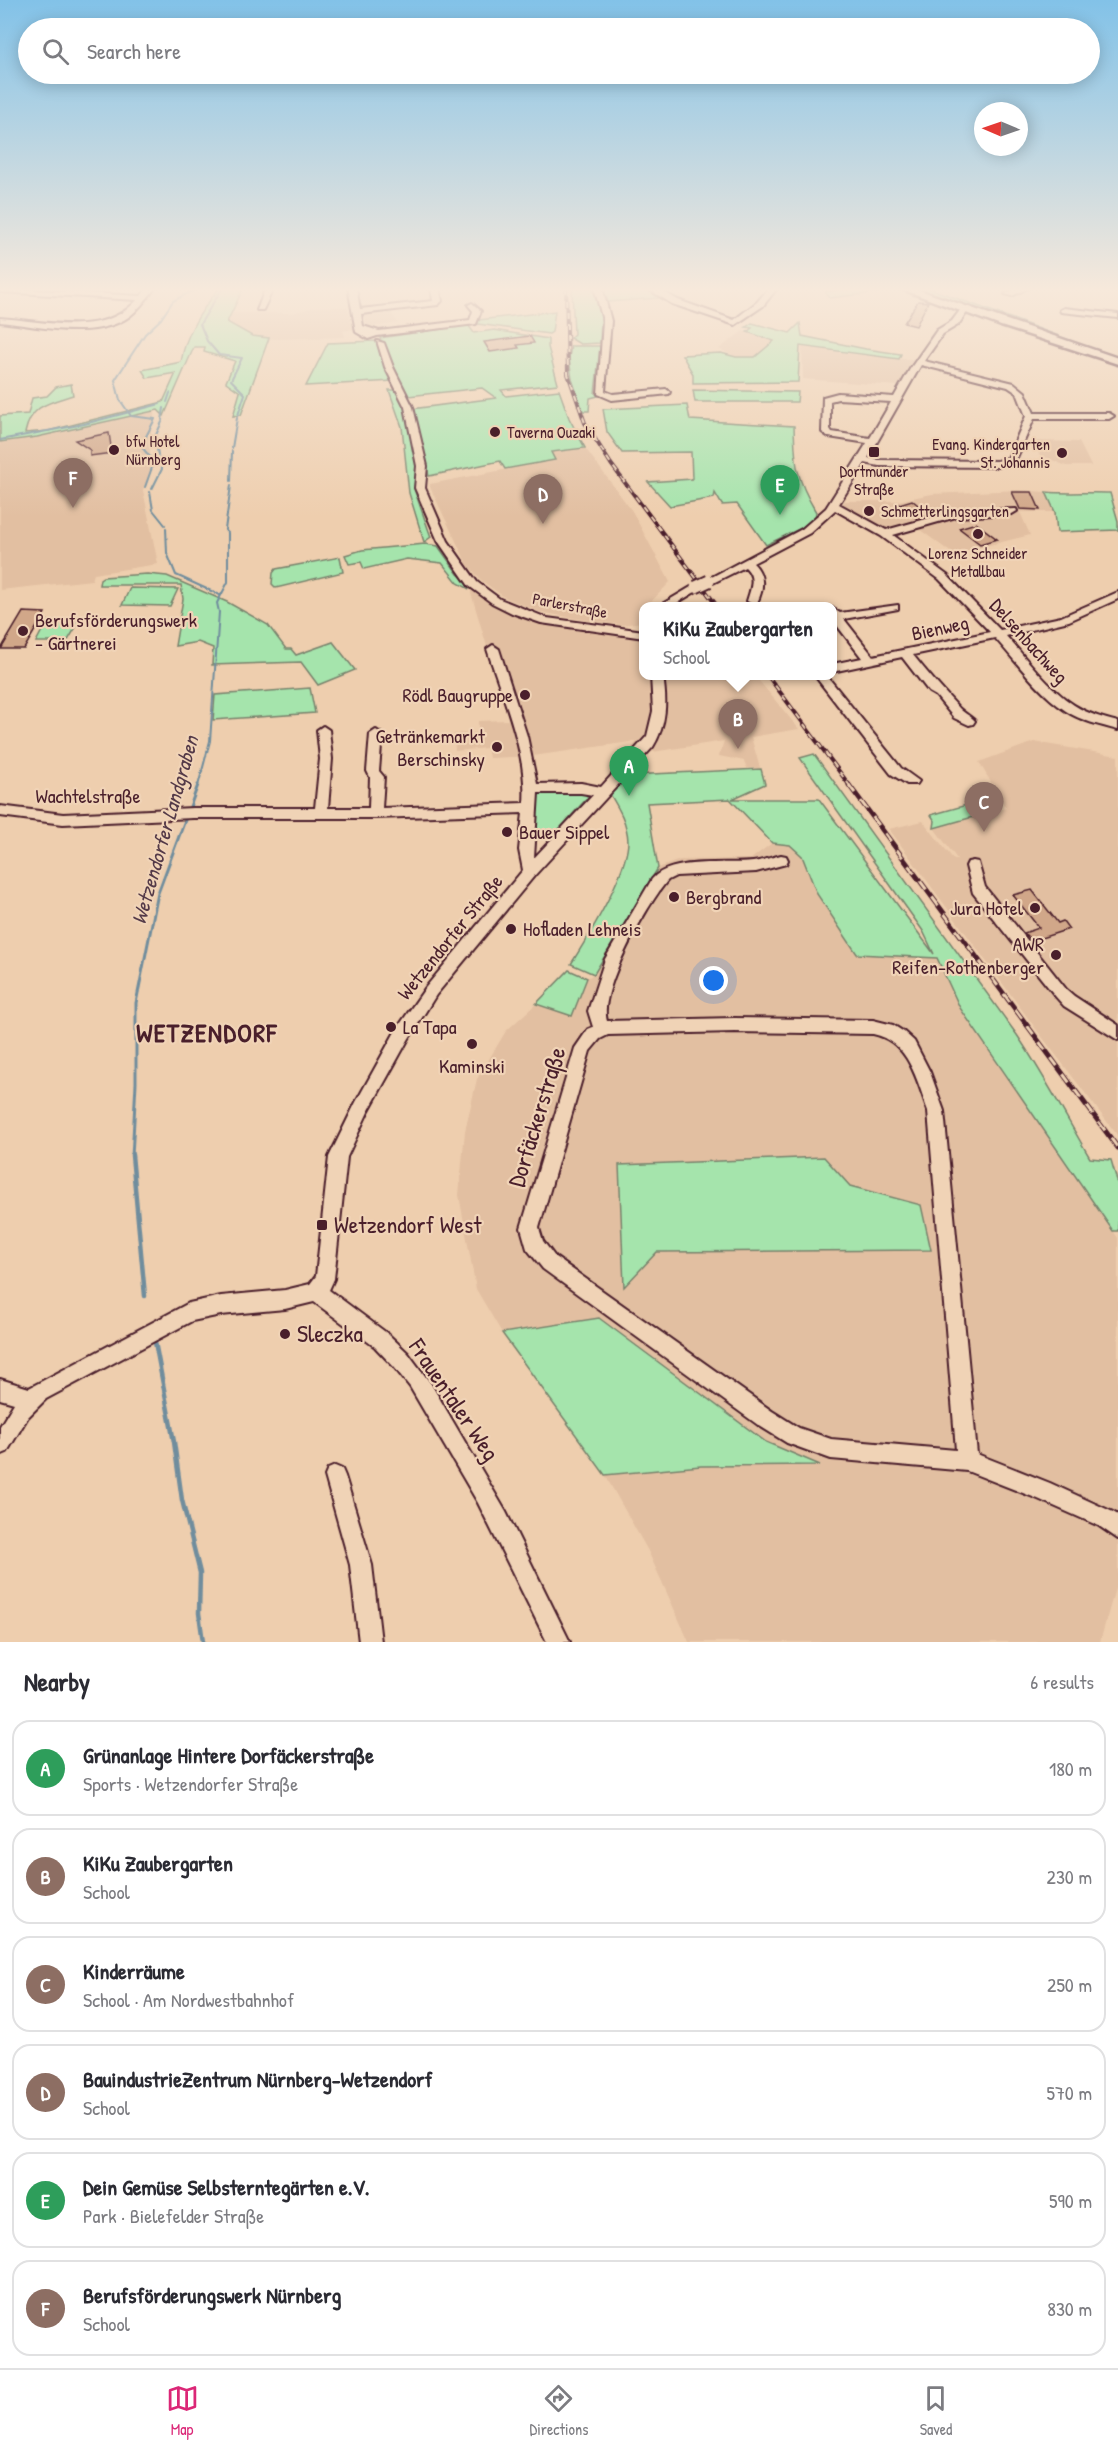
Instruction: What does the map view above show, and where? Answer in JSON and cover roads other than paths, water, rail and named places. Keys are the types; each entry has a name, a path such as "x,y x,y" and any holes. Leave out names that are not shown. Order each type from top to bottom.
{"street":[{"name":"Parlerstraße","path":"387,364 409,407 422,466 420,488 443,541 473,584 496,601 545,621 639,634"},
{"path":"603,364 601,392 612,397 666,392"},
{"path":"672,602 709,580 806,531 834,505 919,364"},
{"path":"862,460 879,463 1006,463 1012,460 1031,416 1021,392 1011,385 926,364"},
{"path":"873,441 829,434 825,430 826,399 838,396 897,400"},
{"path":"1031,416 1109,416"},
{"name":"Delsenbachweg","path":"834,505 885,534 943,577 1054,696 1084,716 1118,726"},
{"path":"885,534 955,514 1012,511"},
{"path":"746,562 758,574 759,582 753,601"},
{"name":"Bienweg","path":"837,667 1065,619 1118,595"},
{"name":"Bienweg","path":"837,614 894,607"},
{"name":"Bienweg","path":"837,617 870,660"},
{"path":"493,649 523,747 531,789 526,858 530,871"},
{"path":"906,654 933,689 940,693 958,715 969,721"},
{"name":"Wetzendorfer Straße","path":"316,1292 325,1279 335,1170 347,1136 402,1035 425,1000 530,871 649,744 656,731 660,711 657,680"},
{"path":"825,680 896,771 912,781"},
{"path":"321,813 326,759 323,730"},
{"path":"375,813 377,777 373,771 376,734"},
{"path":"531,789 581,788 602,792"},
{"name":"Wachtelstraße","path":"0,811 63,819 187,814 375,813 529,808"},
{"path":"781,860 756,867 674,871 663,876 614,959 596,1011 601,1029 734,1025 879,1027 903,1040 918,1062 936,1111 967,1461"},
{"path":"972,866 978,889 1061,993 1069,1001 1118,1033"},
{"name":"Dorfäckerstraße","path":"601,1029 583,1048 530,1228 531,1238 549,1263 765,1419 794,1436 846,1452 967,1461 1043,1490 1106,1519 1118,1528"},
{"path":"0,1445 31,1399 49,1385 189,1312 210,1306 300,1296 316,1292"},
{"name":"Frauentaler Weg","path":"316,1292 381,1341 402,1361 435,1409 519,1558 559,1642"},
{"path":"0,1389 31,1399"},
{"path":"335,1476 361,1565 370,1642"}],"waterway":[{"name":"Wetzendorfer Landgraben","path":"126,364 115,380 120,400 128,412"},
{"name":"Wetzendorfer Landgraben","path":"238,415 245,394 231,380 239,364"},
{"path":"167,402 170,393"},
{"path":"128,412 160,404"},
{"path":"162,420 164,408"},
{"path":"0,440 84,424 128,412"},
{"name":"Wetzendorfer Landgraben","path":"128,412 131,416 155,419 141,446 154,462 145,487"},
{"name":"Wetzendorfer Landgraben","path":"232,448 237,418"},
{"path":"158,455 155,437 162,422"},
{"name":"Wetzendorfer Landgraben","path":"231,481 232,451"},
{"path":"152,489 162,469 159,458"},
{"name":"Wetzendorfer Landgraben","path":"198,786 210,741 219,612 217,603 228,582 228,533 225,530 231,485"},
{"path":"150,492 153,510 165,525"},
{"path":"166,528 167,553 176,575 220,595"},
{"name":"Wetzendorfer Landgraben","path":"132,1156 136,1083 136,1003 158,893 198,785"},
{"name":"Wetzendorfer Landgraben","path":"132,1156 145,1296"},
{"name":"Wetzendorfer Landgraben","path":"155,1342 174,1442 182,1500 200,1573 199,1613 203,1642"}],"railway":[{"path":"568,364 568,374 585,423 611,464 714,602"},
{"path":"771,680 850,786"},
{"path":"849,785 1118,1148"}],"place":[{"name":"Taverna Ouzaki","path":"495,432"},
{"name":"bfw Hotel Nürnberg","path":"114,450"},
{"name":"Dortmunder Straße","path":"874,452"},
{"name":"Evang. Kindergarten St. Johannis","path":"1062,453"},
{"name":"Berufsförderungswerk Nürnberg","path":"73,508"},
{"name":"Schmetterlingsgarten","path":"869,511"},
{"name":"Dein Gemüse Selbsterntegärten e.V.","path":"780,515"},
{"name":"BauindustrieZentrum Nürnberg-Wetzendorf","path":"543,524"},
{"name":"Lorenz Schneider Metallbau","path":"978,534"},
{"name":"Berufsförderungswerk - Gärtnerei","path":"23,631"},
{"name":"Rödl Baugruppe","path":"525,695"},
{"name":"Getränkemarkt Berschinsky","path":"497,747"},
{"name":"KiKu Zaubergarten","path":"738,749"},
{"name":"Grünanlage Hintere Dorfäckerstraße","path":"629,796"},
{"name":"Bauer Sippel","path":"507,832"},
{"name":"Kinderräume","path":"984,832"},
{"name":"Bergbrand","path":"674,897"},
{"name":"Jura Hotel","path":"1035,908"},
{"name":"Hofladen Lehneis","path":"511,929"},
{"name":"AWR Reifen-Rothenberger","path":"1056,955"},
{"name":"La Tapa","path":"391,1027"},
{"name":"Kaminski","path":"472,1044"},
{"name":"Wetzendorf West","path":"322,1225"},
{"name":"Sleczka","path":"285,1334"}],"district":[{"name":"WETZENDORF","path":"207,1033"}]}
